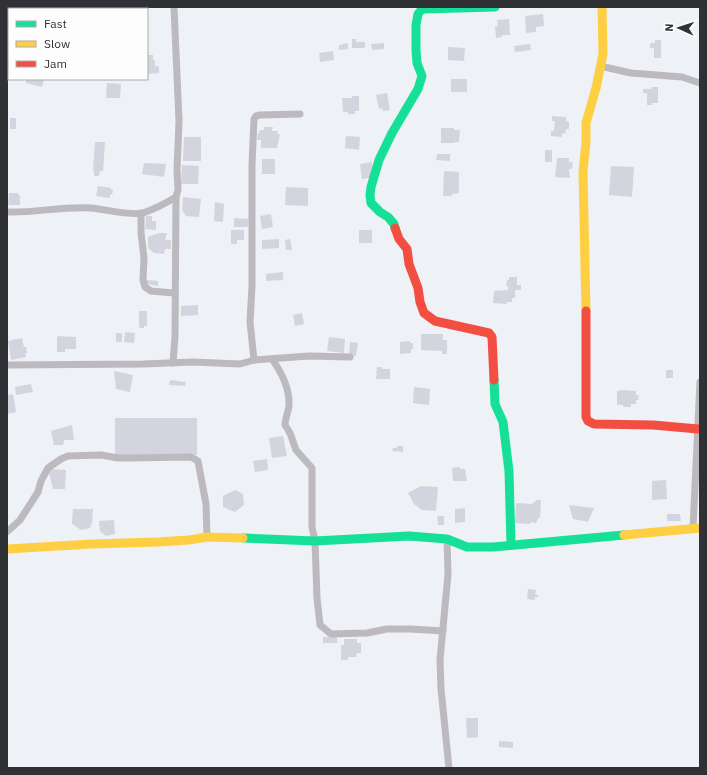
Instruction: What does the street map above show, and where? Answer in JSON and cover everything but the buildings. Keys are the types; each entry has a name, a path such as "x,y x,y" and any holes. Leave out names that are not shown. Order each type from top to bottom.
{"street":[{"path":"173,363 175,336 174,293 176,197 178,190 177,170 180,120 174,7"},
{"path":"495,7 431,8 420,10 416,25 416,50 422,76 412,100 392,133 379,160 370,195 371,203 394,224 399,239 407,249 409,264 418,288 420,302 424,313 435,321 489,333 492,337 495,404 503,422 509,471 511,545"},
{"path":"602,7 603,54 586,123 583,172 586,282 586,417 588,421 594,424 653,425 698,429"},
{"path":"600,66 631,73 682,76 700,82"},
{"path":"254,360 250,322 252,286 254,119 256,116 260,115 300,114"},
{"path":"7,212 21,213 67,208 92,208 141,213 158,207 176,197"},
{"path":"141,213 140,233 144,258 143,280 145,287 151,291 174,293"},
{"path":"7,365 193,362 240,364 254,360 321,356 350,357"},
{"path":"272,359 280,371 288,390 288,407 285,425 290,433 296,450 312,468 312,527 315,541 316,598 320,625 331,634 366,634 387,629 443,631"},
{"path":"7,549 158,542 207,537 315,541 409,536 447,539 467,547 493,547 697,528 700,382"},
{"path":"7,532 20,520 38,492 41,481 48,468 52,464 68,456 101,455 118,458 192,457 196,458 198,461 206,504 207,537"},
{"path":"447,539 448,567 440,660 441,689 449,768"}],"traffic: fast":[{"path":"395,228 394,224 388,217 380,212 371,203 370,195 379,160 392,133 418,89 422,76 417,63 416,50 416,25 418,14 422,9 495,7"},
{"path":"494,380 495,404 503,422 509,471 511,545"},
{"path":"243,538 315,541 409,536 447,539 467,547 493,547 624,535"}],"traffic: slow":[{"path":"586,311 583,172 586,123 596,88 603,54 602,7"},
{"path":"624,535 700,528"},
{"path":"7,549 158,542 207,537 243,538"}],"traffic: jam":[{"path":"395,228 399,239 407,249 409,264 418,288 420,302 424,313 435,321 489,333 492,337 494,380"},
{"path":"586,311 586,417 588,421 594,424 653,425 698,429"}]}
